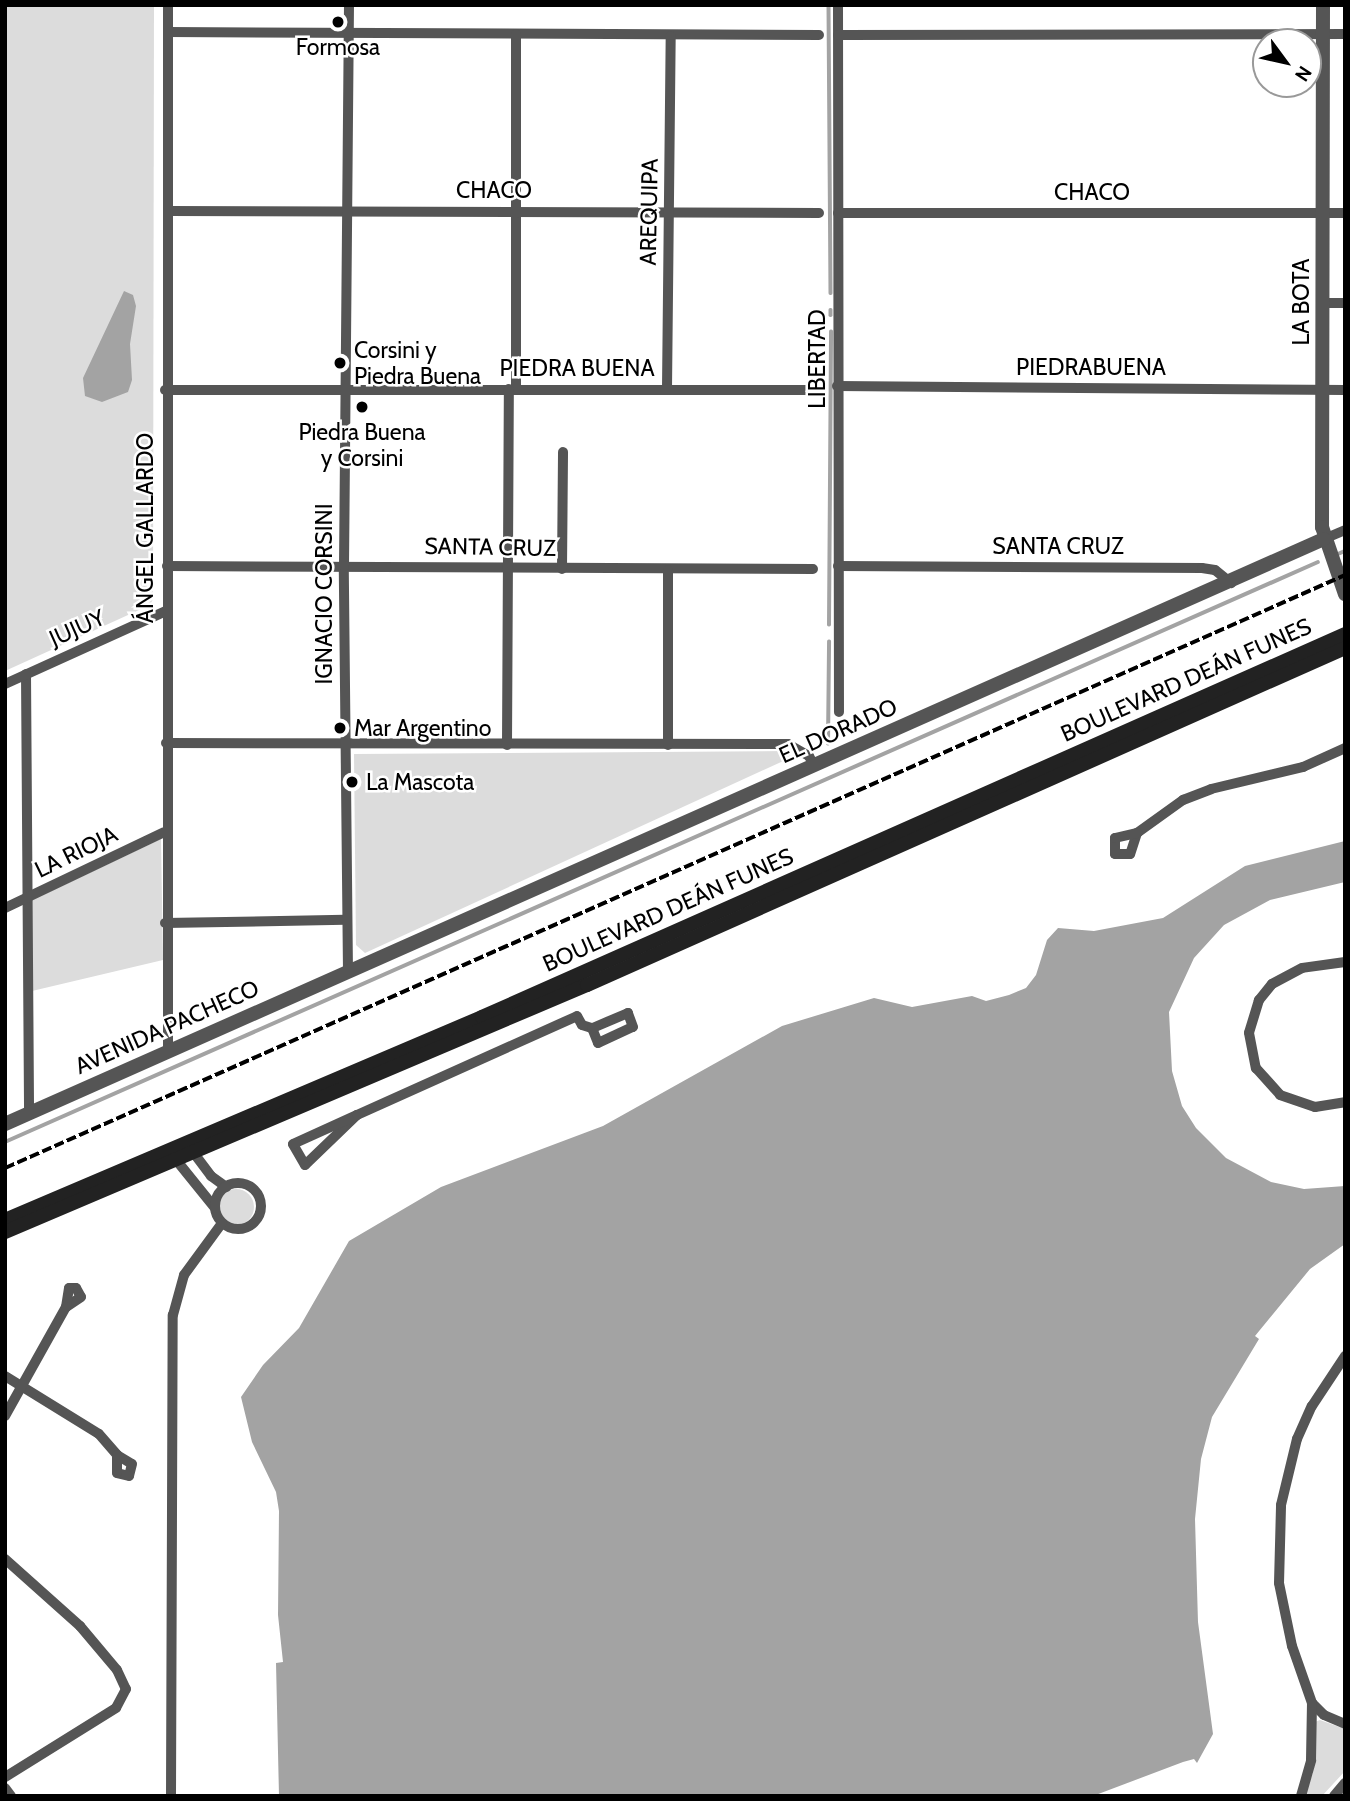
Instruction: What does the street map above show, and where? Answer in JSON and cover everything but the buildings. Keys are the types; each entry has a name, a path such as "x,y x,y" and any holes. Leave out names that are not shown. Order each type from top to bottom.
{"main road":[{"name":"BOULEVARD DEÁN FUNES","path":"191,1149 1345,634"},
{"name":"BOULEVARD DEÁN FUNES","path":"5,1220 191,1149 569,993 1345,648"},
{"name":"BOULEVARD DEÁN FUNES","path":"5,1232 173,1156"}],"street":[{"name":"ÁNGEL GALLARDO","path":"168,5 164,832 168,1051"},
{"name":"IGNACIO CORSINI","path":"348,972 345,920 344,566 349,5"},
{"name":"LIBERTAD","path":"838,5 839,712"},
{"name":"LA BOTA","path":"1323,5 1324,539 1345,594"},
{"path":"168,32 818,35"},
{"path":"506,745 516,34"},
{"path":"838,35 1345,34"},
{"name":"AREQUIPA","path":"667,389 671,36"},
{"name":"CHACO","path":"169,211 819,213"},
{"name":"CHACO","path":"838,213 1345,212"},
{"path":"1324,303 1345,303"},
{"name":"PIEDRABUENA","path":"837,386 1345,390"},
{"name":"PIEDRA BUENA","path":"165,390 820,390"},
{"path":"562,569 563,452"},
{"name":"EL DORADO","path":"348,972 1231,583 1345,530"},
{"name":"SANTA CRUZ","path":"167,566 813,569"},
{"name":"SANTA CRUZ","path":"838,566 1202,568 1215,570 1231,583"},
{"path":"668,570 668,745"},
{"name":"JUJUY","path":"5,684 166,611"},
{"path":"26,674 29,1113"},
{"path":"166,743 789,744 809,756 814,766"},
{"path":"1137,833 1166,810 1211,789 1304,767 1345,748"},
{"name":"LA RIOJA","path":"5,908 164,832"},
{"path":"165,922 345,920"},
{"path":"1345,962 1302,968 1272,984 1259,1000 1249,1033 1256,1068 1280,1095 1315,1107 1345,1102"},
{"name":"AVENIDA PACHECO","path":"5,1124 348,972"},
{"path":"569,993 582,1025 592,1028"},
{"path":"357,1115 305,1165 293,1144 357,1115 577,1016"},
{"path":"191,1149 226,1186 249,1186 260,1197 260,1213 244,1228 222,1223"},
{"path":"173,1156 215,1208 222,1223"},
{"path":"215,1208 226,1186"},
{"path":"171,1796 173,1315 184,1275 222,1223"},
{"path":"5,1416 66,1307"},
{"path":"1301,1796 1311,1760 1312,1703 1284,1615 1277,1543 1281,1505 1297,1439 1312,1406 1345,1356"},
{"path":"5,1376 99,1434 117,1455"},
{"path":"5,1559 80,1626 117,1670 126,1689 116,1708 5,1777"},
{"path":"1312,1703 1324,1715 1345,1724"},
{"path":"1334,1796 1345,1783"},
{"path":"5,1788 11,1796"}],"shaded area":[{"path":"5,5 154,5 153,599 150,605 5,671"},
{"path":"124,291 133,295 136,306 130,344 132,380 128,392 102,402 85,396 83,378"},
{"path":"786,751 792,757 365,953 356,945 354,754"},
{"path":"161,839 163,960 32,991 30,901"},
{"path":"1345,841 1345,882 1270,900 1224,925 1194,958 1169,1012 1172,1071 1182,1106 1196,1128 1226,1158 1271,1182 1304,1189 1345,1186 1345,1244 1310,1269 1255,1336 1259,1339 1212,1417 1201,1459 1195,1519 1198,1622 1213,1734 1197,1763 1194,1759 1183,1762 1093,1796 279,1796 276,1663 283,1662 278,1615 279,1511 276,1492 252,1442 241,1397 263,1365 299,1328 349,1241 441,1187 603,1126 782,1026 874,998 912,1007 972,996 986,1001 1009,995 1026,988 1036,975 1047,940 1058,928 1094,931 1163,918 1245,866"},
{"path":"236,1189 249,1194 254,1207 249,1220 236,1225 223,1220 218,1207 223,1194"},
{"path":"1320,1720 1345,1729 1345,1771 1322,1796 1304,1796 1313,1773 1315,1722"}],"waterway":[{"path":"829,5 831,293"},
{"path":"831,310 831,315"},
{"path":"829,625 831,332"},
{"path":"1338,554 1345,551"},
{"path":"5,1142 1318,562"},
{"path":"828,744 829,642"}],"railway":[{"path":"5,1168 1345,575"}],"place":[{"name":"Formosa","path":"338,22"},
{"name":"Corsini y Piedra Buena","path":"340,363"},
{"name":"Piedra Buena y Corsini","path":"362,407"},
{"name":"Mar Argentino","path":"340,728"},
{"name":"La Mascota","path":"352,782"}]}
